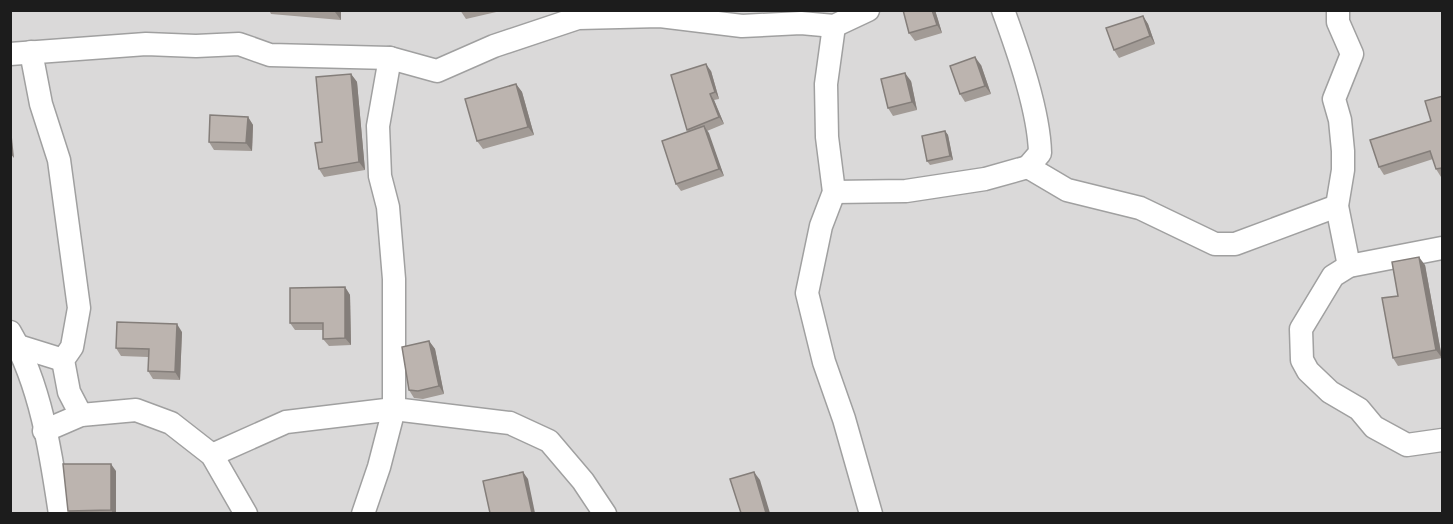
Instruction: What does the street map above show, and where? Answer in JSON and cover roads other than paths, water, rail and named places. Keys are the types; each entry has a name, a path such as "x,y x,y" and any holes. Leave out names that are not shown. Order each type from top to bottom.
{"street":[{"path":"81,415 69,392 63,360 72,347 80,308 59,160 21,53 146,44 196,46 239,44 270,55 390,58 436,71 494,46 578,18 660,16 742,26 801,23 834,26 868,10"},
{"path":"834,192 906,191 985,179 1028,167 1040,153 1040,133 1003,10"},
{"path":"1338,10 1338,22 1353,54 1334,99 1340,120 1343,151 1343,170 1337,206 1349,266"},
{"path":"834,26 826,84 827,136 834,192 821,226 807,293 824,362 844,419 871,513"},
{"path":"363,513 379,467 394,409 394,279 388,207 380,177 378,126 390,58"},
{"path":"1028,167 1067,190 1140,208 1215,244 1235,244 1337,206"},
{"path":"1443,248 1349,266 1333,276 1301,329 1302,360 1305,366 1330,392 1359,409 1374,427 1407,445 1443,440"},
{"path":"14,339 63,360"},
{"path":"14,339 34,389 60,513"},
{"path":"212,455 286,422 394,409 510,423 549,441 583,481 605,513"},
{"path":"44,431 81,415 136,410 171,423 212,455 248,513"}]}
